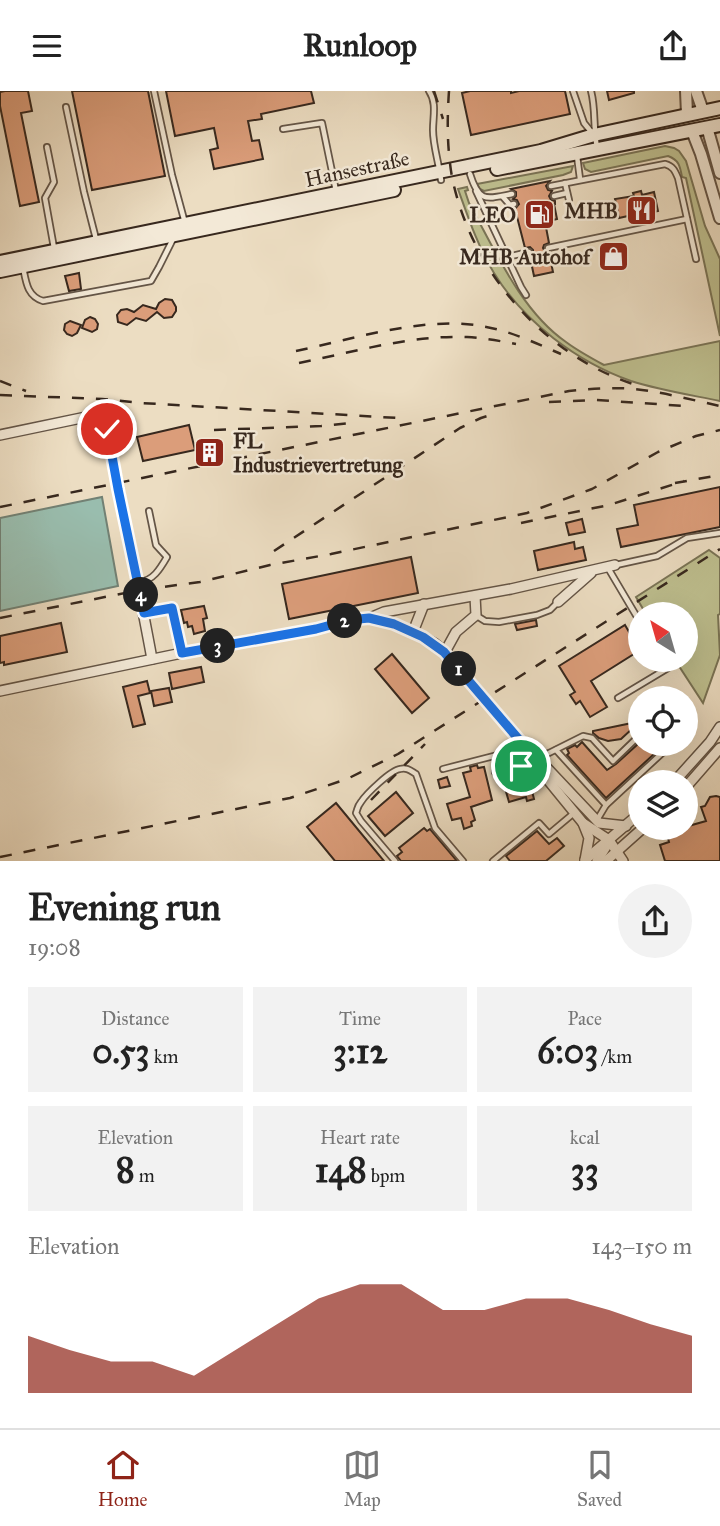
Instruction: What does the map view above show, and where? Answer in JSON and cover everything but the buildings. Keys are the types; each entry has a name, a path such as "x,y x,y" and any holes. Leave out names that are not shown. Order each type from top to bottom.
{"main road":[{"name":"Hansestraße","path":"440,176 470,174 575,147 594,135 720,108"},
{"path":"703,111 713,126"},
{"path":"687,114 692,131"},
{"name":"Hansestraße","path":"0,262 55,255 182,231 440,176 541,151 575,147 597,148 713,126"},
{"name":"Hansestraße","path":"0,271 55,255"}],"street":[{"path":"686,91 687,114"},
{"path":"696,91 703,111"},
{"path":"713,126 720,173"},
{"path":"692,131 720,218"},
{"path":"0,435 86,417 103,423 107,429 152,659"},
{"path":"0,691 182,653 316,629 611,566"},
{"path":"558,602 594,571"},
{"path":"555,579 560,592 558,602"},
{"path":"444,652 456,632 476,615 475,596"},
{"path":"413,632 425,604"},
{"path":"369,618 394,624 434,643 531,754 599,823 626,826"},
{"path":"685,770 720,727"},
{"path":"698,773 720,748"},
{"path":"531,754 543,774 583,823 589,838 584,861"},
{"path":"583,823 609,840 623,861"},
{"path":"597,861 609,840 607,825"},
{"path":"584,861 626,826"},
{"path":"606,861 630,840"}],"lane":[{"path":"22,266 27,289 34,298 43,301 150,281 182,231 154,91"},
{"path":"429,91 435,107 433,130 440,176"},
{"path":"573,91 584,123 594,135"},
{"path":"591,91 597,148"},
{"path":"66,107 98,246"},
{"path":"283,129 322,123 338,197"},
{"path":"47,147 54,182 45,198 55,255"},
{"path":"575,147 580,179"},
{"path":"551,185 669,165 678,178 696,259"},
{"path":"470,174 526,295"},
{"path":"565,183 569,200"},
{"path":"476,191 481,196 490,198 512,194"},
{"path":"554,196 568,193"},
{"path":"502,196 510,205 514,204"},
{"path":"548,248 687,219"},
{"path":"507,257 529,253"},
{"path":"138,582 147,582 160,570 167,557 156,545 149,511"},
{"path":"630,602 611,566 657,556 687,538 720,533"},
{"path":"476,615 485,621 499,622 537,615 550,610 558,602"},
{"path":"144,613 172,608 182,653"},
{"path":"618,698 661,672"},
{"path":"443,769 556,750 583,736 592,738 613,761 628,747"},
{"path":"556,750 606,805"},
{"path":"495,772 521,766 531,754"},
{"path":"597,821 606,805 659,756"},
{"path":"394,861 356,813 358,805 391,773 404,768 416,774 435,828 463,861"},
{"path":"493,861 539,823 549,834 574,812"}],"shaded area":[{"path":"665,146 679,151 686,161 705,226 720,259 720,336 686,178 682,177 677,162 668,156 591,172 585,169 583,163"},
{"path":"573,166 571,172 563,175 484,191 477,184"},
{"path":"467,187 468,190 465,191 469,203 510,279 550,329 604,365 720,341 720,401 664,390 611,373 572,351 536,324 506,291 488,263 458,189"},
{"path":"102,497 118,586 0,611 0,518"},
{"path":"709,550 720,558 720,655 703,703 698,695 698,686 692,686 683,672 698,672 698,602 639,602 636,597"}],"railway":[{"path":"434,91 443,119"},
{"path":"449,91 448,134 452,177 462,212 476,245 494,276 542,331 602,372 636,385"},
{"path":"296,351 412,326 459,324 502,331 561,354"},
{"path":"299,363 382,345 446,337 516,344"},
{"path":"0,381 26,391"},
{"path":"0,507 569,391 634,389 720,406"},
{"path":"0,395 398,418"},
{"path":"549,402 596,400 685,406"},
{"path":"274,551 460,428 497,413"},
{"path":"214,430 351,423"},
{"path":"0,618 140,590 200,582 270,565 527,513 592,489 658,452 696,436 720,430"},
{"path":"675,483 720,475"},
{"path":"521,523 609,505 684,481"},
{"path":"0,857 290,798 347,779 398,754 720,549"},
{"path":"371,800 425,744"}],"place":[{"name":"MHB","path":"641,211"},
{"name":"LEO","path":"539,215"},
{"name":"MHB Autohof","path":"613,257"},
{"name":"FL Industrievertretung","path":"210,453"}],"route":[{"path":"107,429 144,613 172,608 182,653 316,629 349,620 369,618 394,624 434,643 454,663 533,756 521,766"}]}
